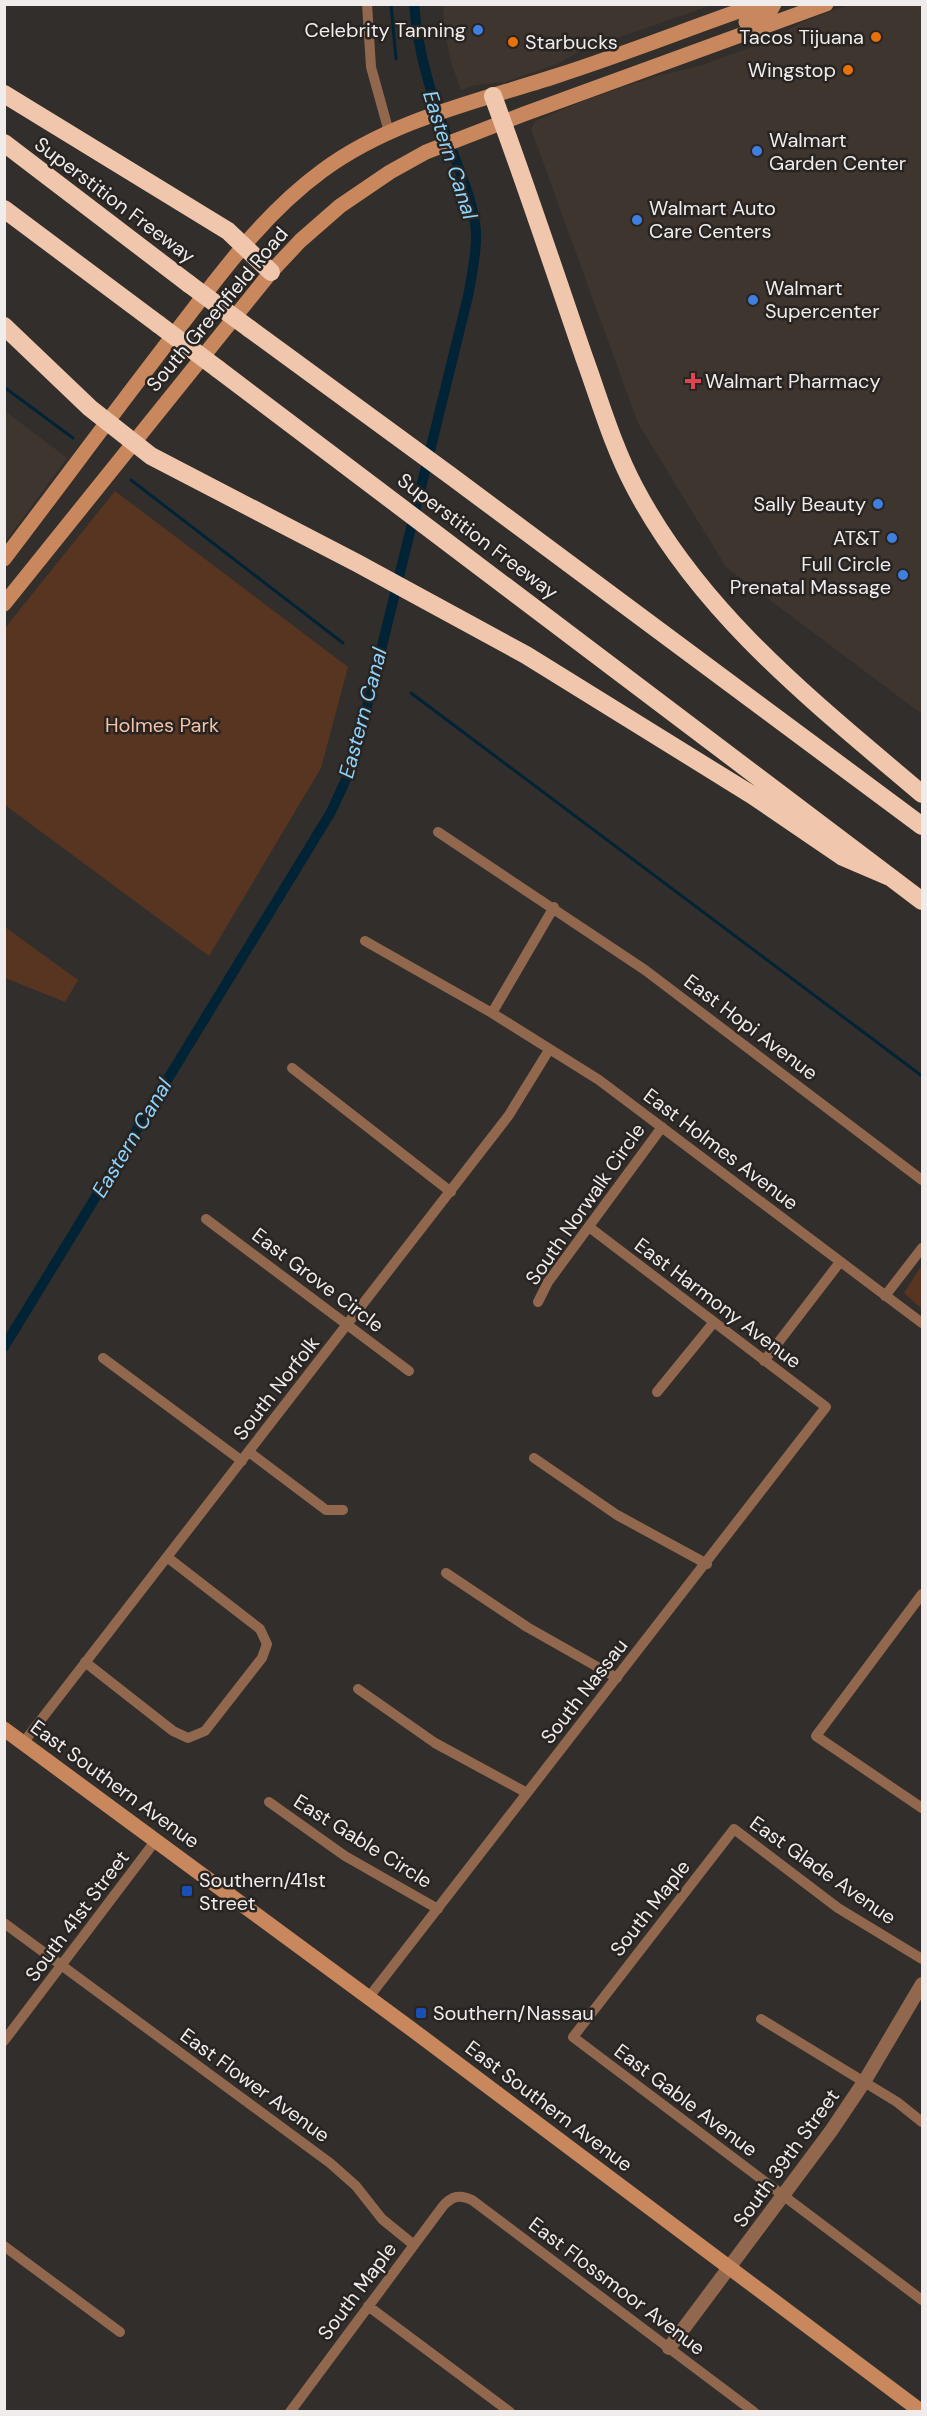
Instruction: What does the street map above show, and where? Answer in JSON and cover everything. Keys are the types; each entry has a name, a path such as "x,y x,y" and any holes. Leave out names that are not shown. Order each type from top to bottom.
{"highway":[{"path":"4,94 228,231 271,272"},
{"path":"493,96 610,430 634,488 699,586 722,614 772,664 922,794"},
{"name":"Superstition Freeway","path":"4,144 249,329 922,826"},
{"name":"Superstition Freeway","path":"4,209 452,544 922,901"},
{"path":"4,326 90,408 151,456 446,610 526,655 645,727 843,857 892,878"}],"main road":[{"name":"South Greenfield Road","path":"4,560 243,245 278,207 323,170 389,132 417,121 559,75 759,4"},
{"path":"646,69 690,42 764,15 774,4"},
{"path":"784,20 785,10 791,4"},
{"name":"South Greenfield Road","path":"4,604 135,444 271,272 300,241 340,206 390,172 426,152 826,4"},
{"name":"East Southern Avenue","path":"4,1729 369,1997 922,2412"}],"street":[{"path":"367,4 370,67 389,132"},
{"name":"East Hopi Avenue","path":"438,831 645,970 922,1180"},
{"path":"492,1013 554,907"},
{"name":"East Holmes Avenue","path":"365,941 492,1013 599,1080 922,1323"},
{"name":"South Norfolk","path":"23,1743 451,1192 509,1115 549,1050"},
{"path":"292,1068 451,1192"},
{"name":"South Norwalk Circle","path":"538,1302 548,1282 662,1127"},
{"name":"East Grove Circle","path":"206,1219 409,1371"},
{"name":"East Harmony Avenue","path":"589,1227 826,1407"},
{"path":"885,1296 922,1248"},
{"path":"764,1361 840,1262"},
{"path":"657,1392 714,1322"},
{"path":"103,1358 326,1510 343,1510"},
{"name":"South Nassau","path":"369,1997 707,1564 826,1407"},
{"path":"534,1458 617,1515 707,1564"},
{"path":"85,1662 173,1731 188,1738 205,1731 262,1658 267,1644 260,1629 167,1557"},
{"path":"446,1573 527,1627 617,1678"},
{"path":"922,1594 816,1736 922,1808"},
{"path":"358,1689 435,1743 527,1793"},
{"name":"East Gable Circle","path":"268,1802 345,1856 438,1909"},
{"name":"East Glade Avenue","path":"734,1829 838,1908 922,1959"},
{"name":"South Maple","path":"573,2037 734,1829"},
{"name":"South 41st Street","path":"4,2041 63,1966 156,1840"},
{"name":"East Flower Avenue","path":"4,1923 330,2163 356,2186 382,2219 414,2246"},
{"name":"South 39th Street","path":"669,2348 731,2268 831,2131 864,2082 922,1984"},
{"path":"761,2019 897,2102 922,2122"},
{"name":"East Gable Avenue","path":"573,2037 922,2300"},
{"name":"South Maple","path":"290,2412 446,2202 456,2196"},
{"name":"East Flossmoor Avenue","path":"456,2196 472,2200 754,2412"},
{"path":"4,2246 120,2332"},
{"path":"368,2306 510,2412"}],"shaded area":[{"path":"443,4 712,5 580,51 557,64 504,82 475,85 461,90 451,62 444,27"},
{"path":"848,5 922,5 922,714 726,567 638,423 531,129 540,119 591,98 657,76 699,66 769,41 800,23"},
{"path":"5,411 67,458 4,542"}],"green space":[{"name":"Holmes Park","path":"115,491 348,667 321,768 209,956 5,805 5,628"},
{"path":"5,927 78,980 65,1002 5,978"},
{"path":"922,1265 922,1309 904,1293"}],"waterway":[{"path":"391,4 396,59"},
{"name":"Eastern Canal","path":"4,1347 331,812 353,764 469,292 476,247 473,210 427,78 414,4"},
{"path":"4,387 73,438"},
{"path":"131,480 343,643"},
{"path":"411,693 922,1076"}],"place":[{"name":"Celebrity Tanning","path":"478,30"},
{"name":"Tacos Tijuana","path":"876,37"},
{"name":"Starbucks","path":"513,42"},
{"name":"Wingstop","path":"848,70"},
{"name":"Walmart Garden Center","path":"757,151"},
{"name":"Walmart Auto Care Centers","path":"637,220"},
{"name":"Walmart Supercenter","path":"753,300"},
{"name":"Walmart Pharmacy","path":"693,381"},
{"name":"Sally Beauty","path":"878,504"},
{"name":"AT&T","path":"892,538"},
{"name":"Full Circle Prenatal Massage","path":"903,575"},
{"name":"Southern/41st Street","path":"187,1891"},
{"name":"Southern/Nassau","path":"421,2013"}]}
